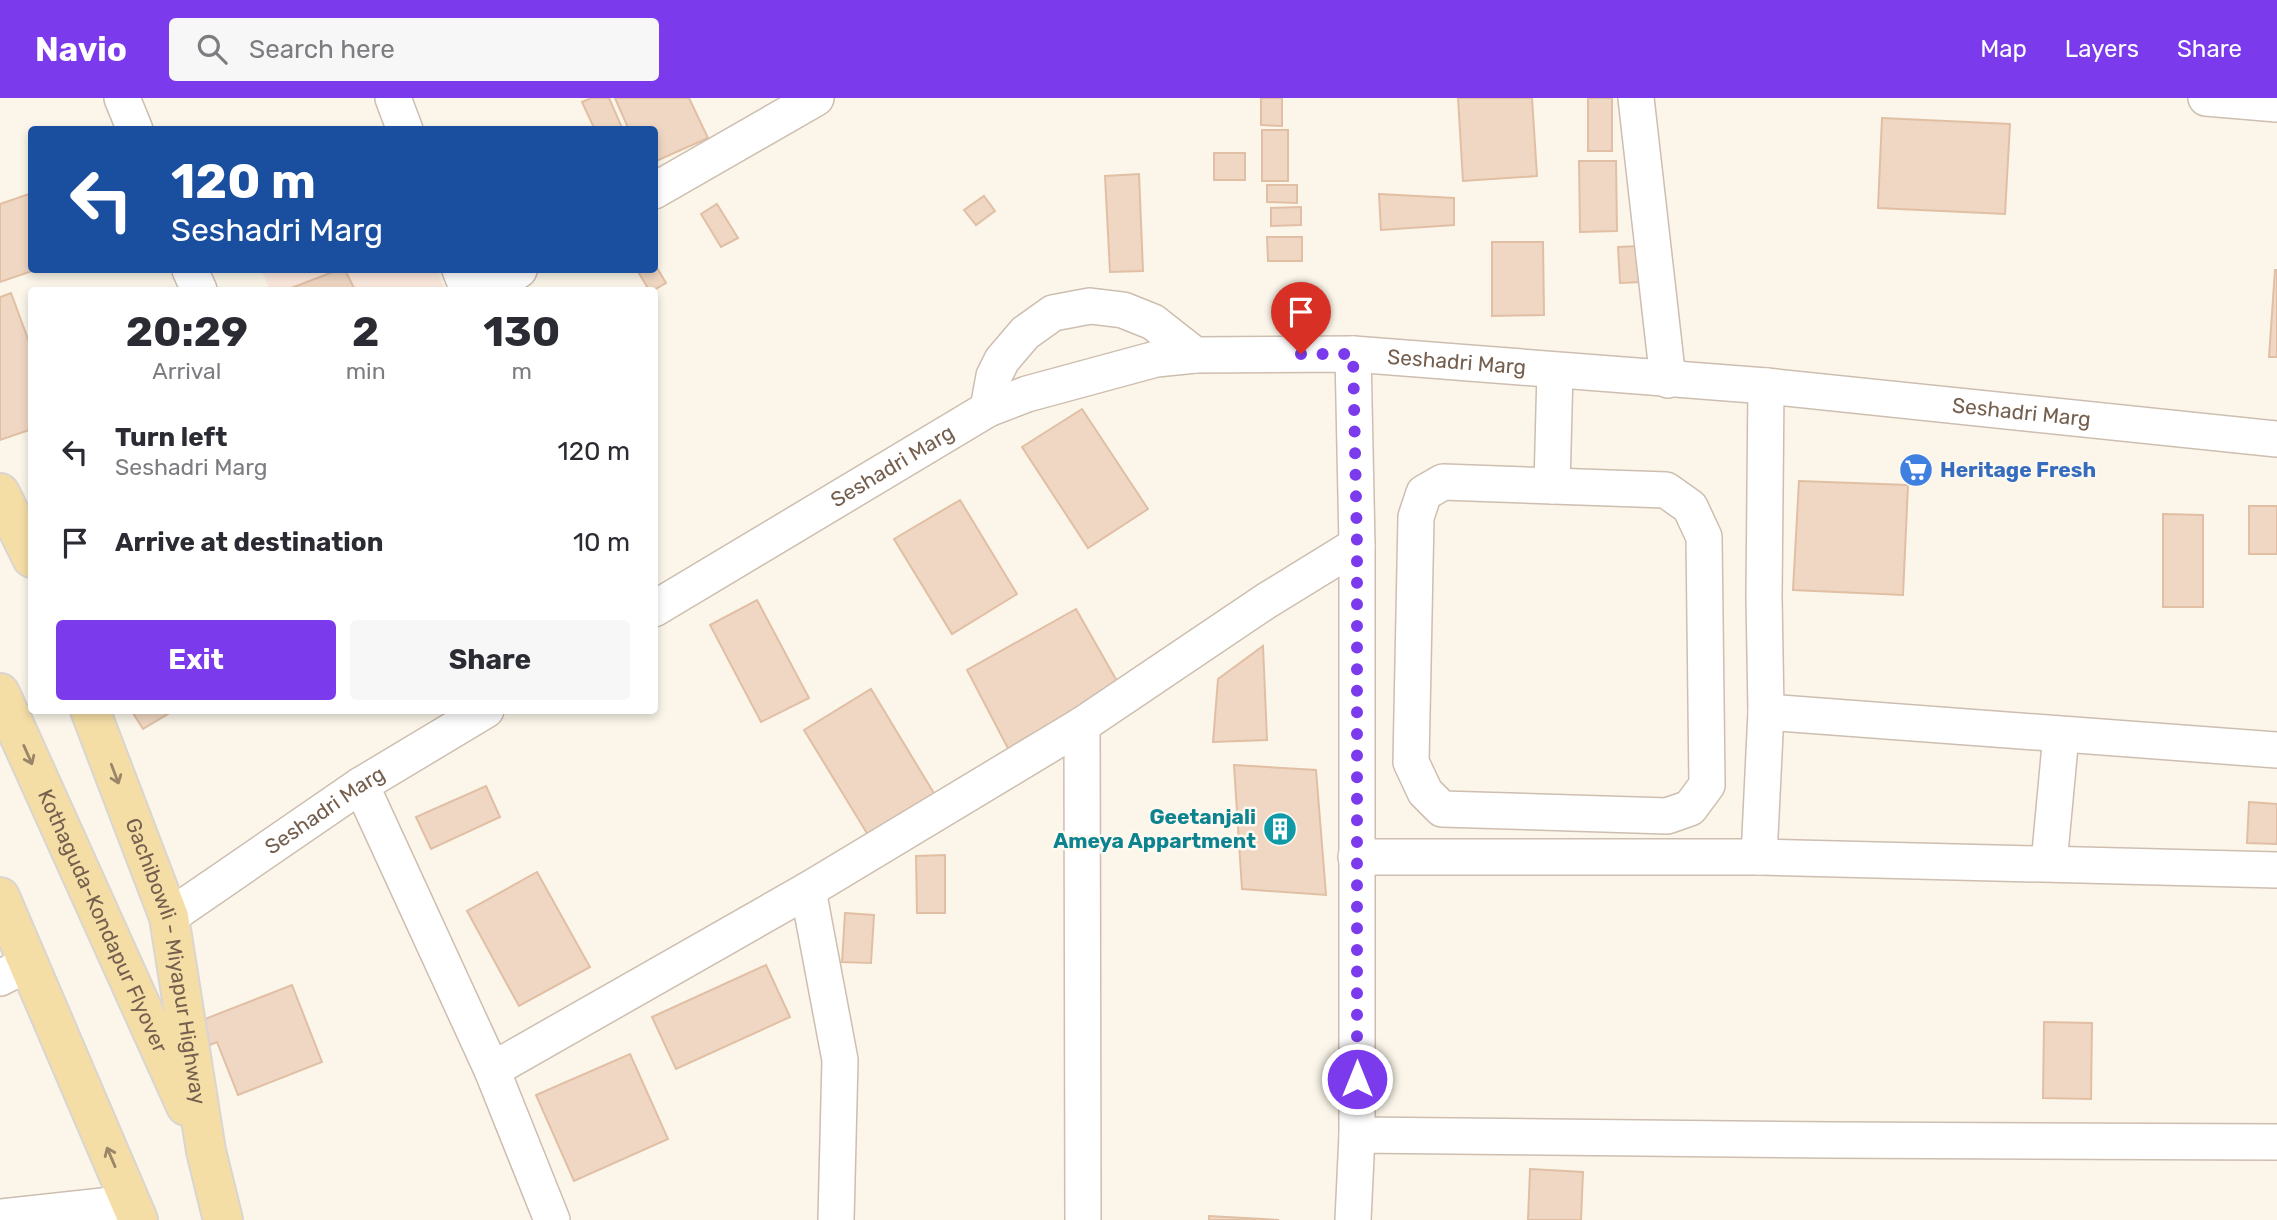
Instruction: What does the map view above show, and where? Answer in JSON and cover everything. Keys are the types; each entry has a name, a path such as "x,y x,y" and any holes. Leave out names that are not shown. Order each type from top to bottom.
{"main road":[{"path":"0,493 28,550"},
{"name":"Kothaguda-Kondapur Flyover","path":"0,693 206,1151"},
{"name":"Gachibowli - Miyapur Highway","path":"92,714 169,917 206,1151 223,1220"},
{"path":"0,897 15,970 134,1212"}],"street":[{"path":"122,98 133,126"},
{"path":"393,98 404,126"},
{"path":"658,189 816,98"},
{"path":"1636,98 1668,380"},
{"path":"2206,98 2277,104"},
{"path":"488,287 513,273"},
{"path":"988,409 994,376 1002,360 1025,333 1053,313 1090,306 1123,310 1153,322 1195,355"},
{"path":"1353,354 1357,545 1357,1135 1353,1220"},
{"name":"Seshadri Marg","path":"658,607 988,409 1027,394 1156,359 1195,355 1353,354 1766,386 2277,439"},
{"path":"1552,486 1555,371"},
{"path":"1759,857 1766,712 1766,386"},
{"path":"1443,482 1552,486 1666,490 1690,507 1704,537 1707,785 1690,808 1667,816 1442,808 1424,792 1411,762 1416,517 1424,493 1443,482"},
{"path":"492,1070 808,890 1082,725 1266,601 1357,545"},
{"path":"1766,712 2277,750"},
{"name":"Seshadri Marg","path":"169,917 361,785 478,714"},
{"path":"1082,725 1083,1220"},
{"path":"2049,863 2061,735"},
{"path":"361,785 492,1070 552,1220"},
{"path":"1356,857 1759,857 2277,870"},
{"path":"808,890 840,1060 836,1220"},
{"path":"1357,1135 2277,1142"},
{"path":"0,1217 134,1212"}],"shaded area":[{"path":"262,273 438,273 444,287 269,287"}],"building":[{"path":"591,98 609,98 621,126 593,126 582,102"},
{"path":"615,98 689,98 708,138 658,160 658,126 627,126"},
{"path":"1261,98 1282,98 1282,126 1261,125"},
{"path":"1458,98 1532,98 1537,176 1463,181"},
{"path":"1588,98 1612,98 1612,151 1588,151"},
{"path":"1882,118 2010,124 2005,214 1878,208"},
{"path":"1262,130 1288,130 1288,181 1262,181"},
{"path":"1214,153 1245,153 1245,180 1214,180"},
{"path":"1579,161 1616,161 1617,231 1580,232"},
{"path":"1139,174 1143,271 1110,272 1105,176"},
{"path":"1267,185 1297,185 1297,203 1267,202"},
{"path":"28,194 28,272 0,282 0,204"},
{"path":"1379,194 1454,198 1454,225 1381,230"},
{"path":"984,196 995,211 976,225 964,210"},
{"path":"717,204 738,238 721,247 701,214"},
{"path":"1301,207 1301,225 1271,226 1271,208"},
{"path":"1267,237 1302,237 1302,261 1268,261"},
{"path":"1492,242 1543,242 1544,315 1492,316"},
{"path":"1640,246 1642,282 1620,283 1618,247"},
{"path":"658,270 666,283 658,288 647,287 639,273 658,273"},
{"path":"2275,270 2277,357 2269,357"},
{"path":"330,273 346,273 354,287 294,287"},
{"path":"11,293 28,339 28,430 0,440 0,297"},
{"path":"1082,409 1148,509 1088,548 1022,447"},
{"path":"1799,481 1908,485 1903,595 1793,590"},
{"path":"960,500 1017,594 952,634 894,539"},
{"path":"2249,506 2277,506 2277,554 2249,554"},
{"path":"2163,514 2203,515 2203,607 2163,607"},
{"path":"757,600 809,698 761,722 710,625"},
{"path":"1076,609 1122,690 1011,754 967,670"},
{"path":"1263,646 1267,740 1213,742 1218,679"},
{"path":"871,689 935,795 868,835 804,730"},
{"path":"134,714 168,714 143,729"},
{"name":"Geetanjali Ameya Appartment","path":"1234,765 1316,770 1326,895 1242,889"},
{"path":"486,786 500,817 431,849 416,817"},
{"path":"2249,802 2277,804 2277,844 2247,843"},
{"path":"945,855 945,913 917,913 916,856"},
{"path":"537,872 590,967 519,1006 467,911"},
{"path":"845,913 874,915 871,963 842,962"},
{"path":"766,965 790,1017 676,1069 652,1017"},
{"path":"292,985 322,1062 238,1095 217,1042 210,1045 200,1021"},
{"path":"2044,1022 2092,1023 2091,1099 2043,1098"},
{"path":"630,1054 668,1139 574,1181 536,1095"},
{"path":"1530,1169 1583,1172 1581,1220 1528,1220"},
{"path":"1209,1216 1279,1220 1209,1220"}],"place":[{"name":"Heritage Fresh","path":"1916,470"},
{"name":"Geetanjali Ameya Appartment","path":"1280,829"}],"route":[{"path":"1301,354 1353,354 1357,545 1357,1079"}]}
